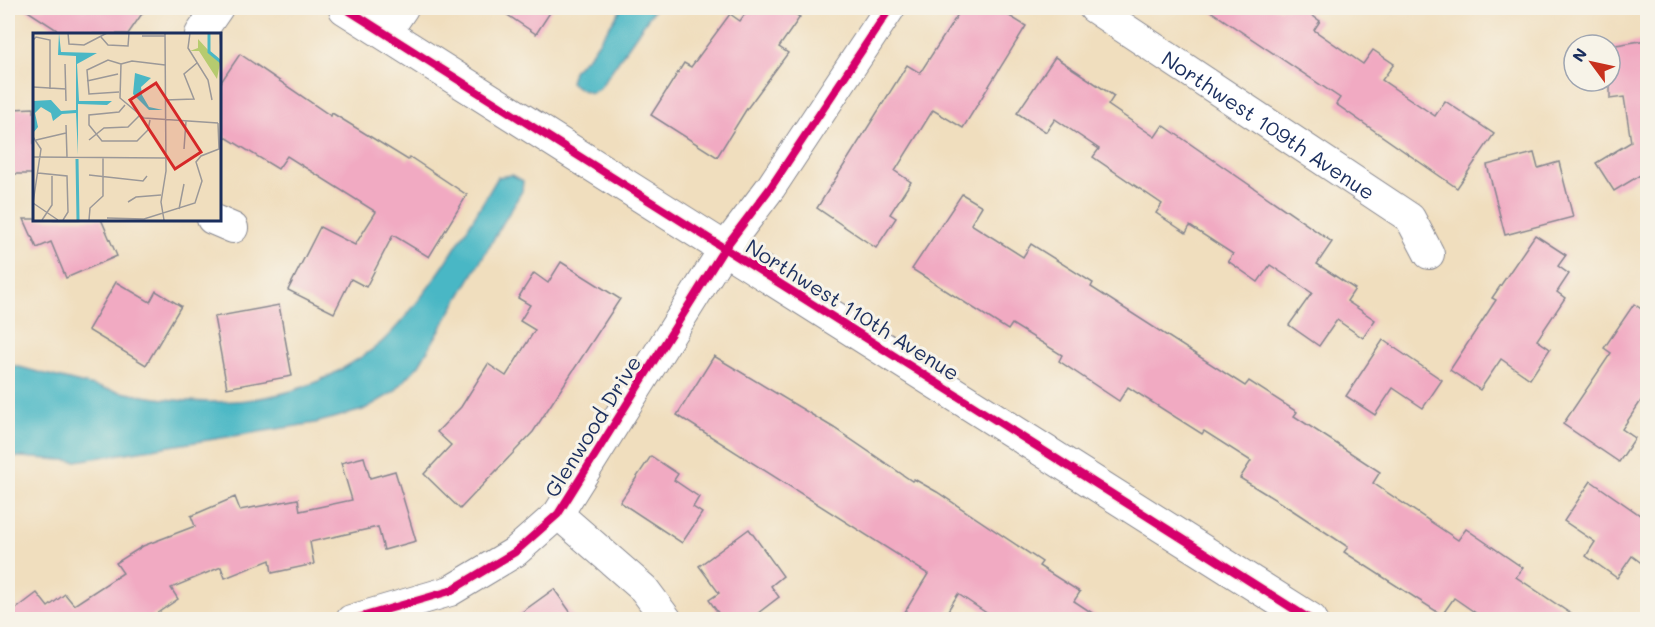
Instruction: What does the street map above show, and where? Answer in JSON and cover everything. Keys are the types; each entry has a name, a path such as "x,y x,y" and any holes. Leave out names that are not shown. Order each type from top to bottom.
{"street":[{"path":"201,33 218,8"},
{"name":"Northwest 110th Avenue","path":"345,8 395,20 724,249 1311,620"},
{"name":"Glenwood Drive","path":"351,620 450,591 515,552 558,514 724,249 771,187 890,8"},
{"name":"Northwest 109th Avenue","path":"1094,8 1410,218 1429,254"},
{"path":"558,514 644,589 667,620"}],"water":[{"path":"622,8 655,8 599,89 591,93 582,90 570,82 573,71 591,53"},
{"path":"512,175 523,181 522,191 419,365 394,392 363,410 315,423 76,461 8,456 8,364 91,386 134,394 177,400 220,402 262,398 303,387 342,369 374,348 401,322 432,283 498,177"}],"building":[{"path":"23,8 146,8 129,33 61,33"},
{"path":"497,8 553,8 536,34"},
{"path":"749,8 785,8 800,17 779,47 788,53 746,110 717,157 651,115 684,63 691,67 730,14 740,21"},
{"path":"962,8 996,8 1026,26 963,128 933,110 895,171 911,182 890,214 896,218 876,248 817,208 907,65 920,73"},
{"path":"1206,8 1301,8 1320,21 1314,30 1363,64 1373,50 1394,64 1382,80 1435,116 1445,101 1494,134 1457,188 1336,104 1340,98"},
{"path":"1647,40 1647,171 1614,191 1596,163 1631,142 1624,97 1610,99 1610,93 1622,93 1622,44"},
{"path":"240,54 331,116 332,113 408,160 410,157 467,195 429,257 393,235 366,287 351,279 334,313 288,290 320,227 355,245 376,212 287,156 278,169 220,134 220,84"},
{"path":"1055,57 1114,96 1108,105 1155,137 1163,125 1332,242 1317,264 1355,289 1347,301 1375,320 1363,338 1337,320 1319,346 1289,325 1312,293 1270,265 1258,282 1228,261 1233,254 1190,226 1186,233 1156,213 1162,204 1093,157 1099,149 1055,119 1046,132 1017,113"},
{"path":"33,108 33,174 12,174 12,109"},
{"path":"1534,153 1538,168 1559,162 1573,217 1505,235 1487,165"},
{"path":"962,194 982,206 971,224 1023,257 1031,244 1093,283 1091,287 1245,386 1249,381 1297,412 1294,416 1380,472 1373,483 1458,540 1466,529 1523,568 1516,577 1580,620 1486,620 1454,598 1442,615 1344,552 1348,547 1240,478 1251,461 1204,431 1202,434 1128,387 1119,401 1059,361 1062,355 1012,324 1008,330 912,269"},
{"path":"24,219 101,220 117,256 66,278 51,242 37,248"},
{"path":"1535,235 1566,255 1558,266 1569,274 1557,292 1565,298 1537,340 1550,349 1530,379 1501,359 1480,390 1450,370 1496,300 1492,298"},
{"path":"561,262 620,299 533,432 460,509 424,474 451,445 437,432 461,407 488,364 506,376 535,330 520,321 530,305 518,298 534,273 548,283"},
{"path":"116,282 150,302 156,291 181,306 146,365 88,330"},
{"path":"1634,304 1647,313 1647,392 1622,429 1635,438 1619,462 1563,424 1611,353 1604,348"},
{"path":"279,305 292,376 227,388 214,317"},
{"path":"1383,340 1442,380 1423,408 1393,388 1375,415 1346,396"},
{"path":"714,356 834,428 912,481 914,479 937,492 1042,562 1039,566 1080,592 1074,601 1103,620 997,620 958,594 942,620 900,620 928,574 677,415"},
{"path":"651,456 678,474 674,480 699,497 693,507 702,513 682,543 620,502"},
{"path":"364,457 370,478 395,471 416,541 384,550 378,527 310,542 314,564 272,573 270,560 225,578 221,567 171,588 178,599 147,620 8,620 8,615 37,593 48,607 65,594 74,605 123,573 116,563 143,546 195,526 191,516 235,497 240,510 298,499 300,511 352,500 341,463"},
{"path":"1591,481 1647,520 1647,567 1632,556 1617,578 1586,556 1595,542 1564,521"},
{"path":"749,529 783,576 771,586 779,597 749,620 723,620 709,600 719,593 699,566"},
{"path":"554,589 576,620 511,620"}],"cycle path":[{"path":"345,8 1311,620"},
{"path":"351,620 450,591 515,552 558,514 724,249 771,187 890,8"}]}
